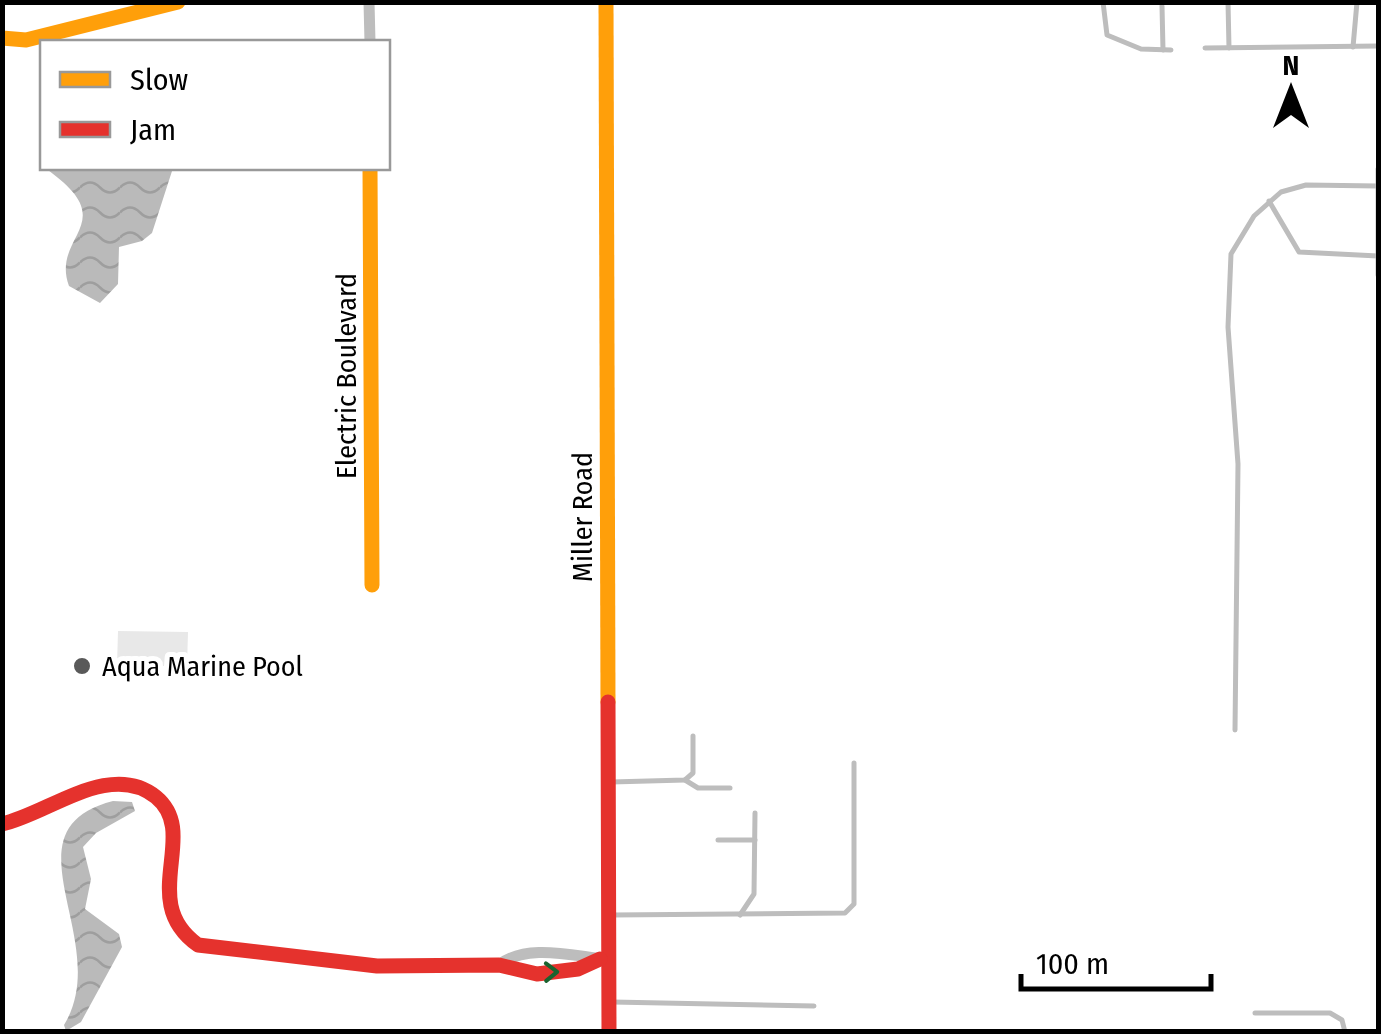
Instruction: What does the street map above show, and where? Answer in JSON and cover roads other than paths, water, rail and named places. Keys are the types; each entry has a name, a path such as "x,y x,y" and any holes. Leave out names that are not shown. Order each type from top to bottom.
{"street":[{"path":"2,38 26,40 178,2"},
{"path":"369,2 370,40"},
{"name":"Miller Road","path":"606,2 609,914 604,959 609,1032"},
{"name":"Electric Boulevard","path":"370,170 372,585"},
{"path":"2,824 86,788 134,787 156,800 172,820 176,839 168,907 179,932 190,942 353,964 499,966 514,972 584,971 604,959"}],"lane":[{"path":"1103,2 1107,35 1128,46 1167,50 1162,6"},
{"path":"1228,2 1228,48"},
{"path":"1353,46 1357,2"},
{"path":"1205,48 1378,46"},
{"path":"1378,169 1378,276"},
{"path":"1235,730 1238,449 1227,289 1231,254 1241,232 1269,201 1306,186 1378,186"},
{"path":"1269,201 1300,252 1378,256"},
{"path":"685,780 693,772 693,736"},
{"path":"609,914 845,913 854,904 854,763"},
{"path":"608,782 685,780 698,788 730,788"},
{"path":"740,915 754,894 754,813"},
{"path":"718,840 755,840"},
{"path":"609,1002 814,1006"},
{"path":"1255,1014 1330,1013 1342,1020 1345,1032"}],"water":[{"path":"47,170 172,170 152,233 142,241 119,247 118,284 100,303 69,286 68,253 83,216 80,203"},
{"path":"113,801 132,802 135,811 96,833 83,847 91,879 85,909 119,934 122,947 81,1022 66,1031 64,1025 76,993 77,959 61,863 65,837 81,816"}],"place":[{"name":"Aqua Marine Pool","path":"82,666"}]}
